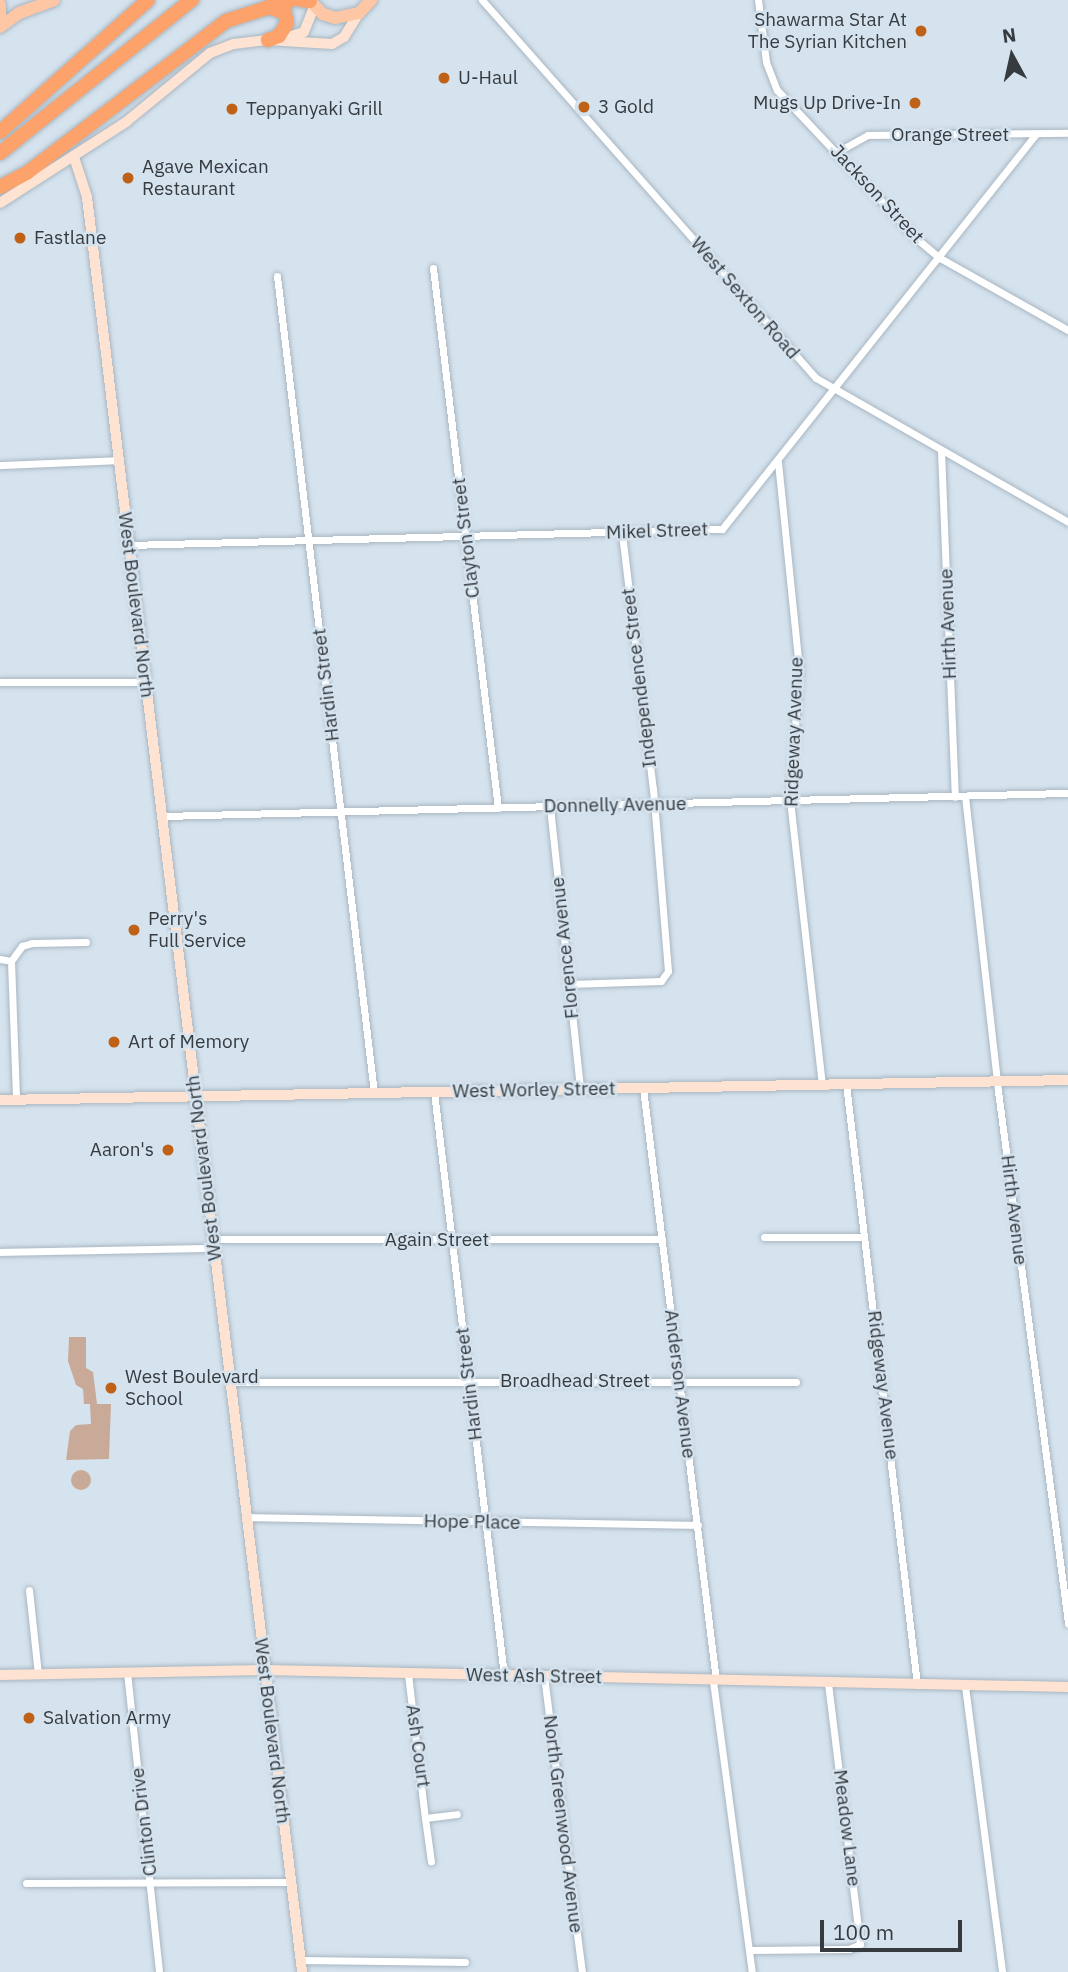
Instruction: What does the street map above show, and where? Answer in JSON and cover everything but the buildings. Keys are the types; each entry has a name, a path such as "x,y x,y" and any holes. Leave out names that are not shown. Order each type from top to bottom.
{"highway":[{"path":"0,132 148,0"},
{"path":"0,153 192,0"},
{"path":"0,187 28,172 226,21 263,7 292,0"},
{"path":"263,7 278,8 285,13 287,23 284,30 272,40"}],"main road":[{"path":"0,26 19,13 54,0"},
{"path":"308,2 335,18 369,5"},
{"path":"0,5 0,26"}],"street":[{"name":"West Sexton Road","path":"482,0 816,378 1068,522"},
{"name":"Jackson Street","path":"758,0 766,62 777,90 917,239 940,258 1068,330"},
{"path":"0,203 126,122 210,53 234,44 272,40 303,32 308,2"},
{"path":"272,40 332,44 344,37 369,5"},
{"name":"Orange Street","path":"837,152 868,135 1068,133"},
{"name":"Mikel Street","path":"129,545 622,533 722,528 835,391 1036,134"},
{"name":"West Boulevard North","path":"74,157 87,197 302,1966"},
{"name":"Clayton Street","path":"433,268 498,808"},
{"name":"Hardin Street","path":"277,276 374,1093"},
{"name":"Hirth Avenue","path":"941,451 955,797"},
{"path":"0,465 118,460"},
{"name":"Ridgeway Avenue","path":"778,462 799,670 790,800 822,1085"},
{"name":"Independence Street","path":"569,984 661,981 668,971 622,533"},
{"path":"0,682 146,682"},
{"name":"Donnelly Avenue","path":"163,816 1068,793"},
{"name":"Hirth Avenue","path":"965,796 997,1082 1068,1623"},
{"name":"Florence Avenue","path":"550,807 580,1089"},
{"path":"16,1100 11,961 22,946 32,943 86,942"},
{"path":"0,959 11,961"},
{"name":"West Worley Street","path":"0,1100 1068,1080"},
{"name":"Ridgeway Avenue","path":"846,1084 917,1686"},
{"name":"Anderson Avenue","path":"643,1088 752,1972"},
{"name":"Hardin Street","path":"434,1092 504,1676"},
{"path":"764,1237 864,1237"},
{"name":"Again Street","path":"0,1252 213,1244 662,1239"},
{"name":"Broadhead Street","path":"229,1381 796,1382"},
{"name":"Hope Place","path":"246,1517 698,1525"},
{"path":"29,1590 38,1674"},
{"name":"West Ash Street","path":"0,1675 264,1670 917,1686 1068,1687"},
{"name":"Clinton Drive","path":"127,1672 159,1972"},
{"name":"Ash Court","path":"408,1674 431,1862"},
{"name":"North Greenwood Avenue","path":"544,1676 582,1972"},
{"name":"Meadow Lane","path":"749,1950 849,1949 860,1944 828,1684"},
{"path":"965,1686 1002,1972"},
{"path":"425,1818 457,1814"},
{"path":"26,1883 291,1882"},
{"path":"302,1966 466,1962"}],"shaded area":[{"path":"69,1337 86,1337 86,1368 93,1372 97,1404 111,1404 109,1459 66,1460 70,1431 76,1425 91,1424 90,1404 84,1404 83,1389 76,1385 68,1361"},
{"path":"81,1470 88,1473 91,1480 88,1487 81,1490 74,1487 71,1480 74,1473"}],"place":[{"name":"Shawarma Star At The Syrian Kitchen","path":"921,31"},
{"name":"U-Haul","path":"444,78"},
{"name":"Mugs Up Drive-In","path":"915,103"},
{"name":"3 Gold","path":"584,107"},
{"name":"Teppanyaki Grill","path":"232,109"},
{"name":"Agave Mexican Restaurant","path":"128,178"},
{"name":"Fastlane","path":"20,238"},
{"name":"Perry's Full Service","path":"134,930"},
{"name":"Art of Memory","path":"114,1042"},
{"name":"Aaron's","path":"168,1150"},
{"name":"West Boulevard School","path":"111,1388"},
{"name":"Salvation Army","path":"29,1718"}]}
